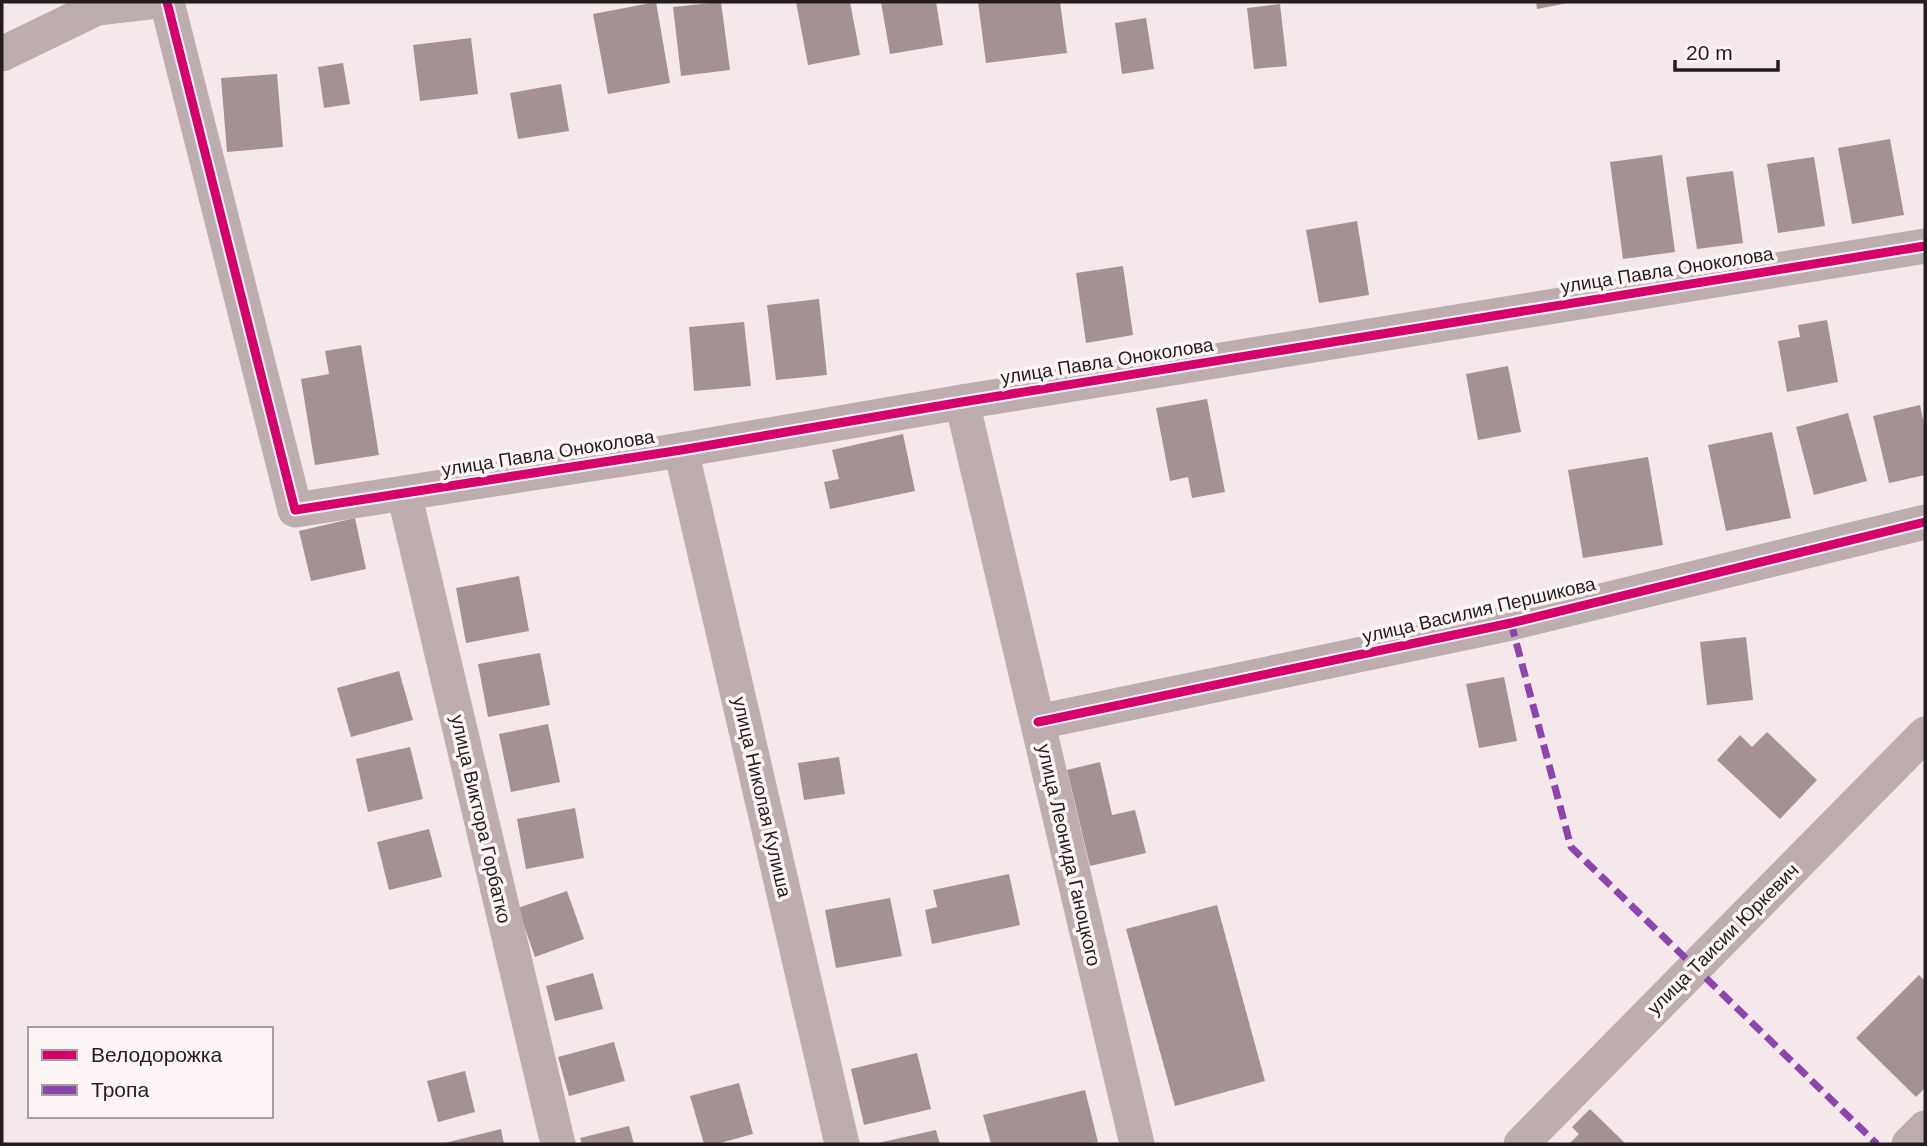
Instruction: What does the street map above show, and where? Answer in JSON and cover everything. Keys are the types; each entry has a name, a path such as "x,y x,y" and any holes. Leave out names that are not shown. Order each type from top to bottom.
{"street":[{"path":"2,54 97,5 149,2"},
{"name":"улица Павла Оноколова","path":"167,2 295,510 681,450 1925,246"},
{"name":"улица Леонида Ганоцкого","path":"962,402 1137,1144"},
{"name":"улица Николая Кулиша","path":"681,450 842,1144"},
{"name":"улица Виктора Горбатко","path":"404,493 558,1144"},
{"name":"улица Василия Першикова","path":"1038,722 1511,623 1925,522"},
{"name":"улица Таисии Юркевич","path":"1521,1144 1925,734"},
{"path":"1909,1144 1925,1128"}],"building":[{"path":"656,2 670,83 608,94 593,14"},
{"path":"721,2 730,70 681,76 673,7"},
{"path":"796,2 850,2 860,55 808,65"},
{"path":"881,2 936,2 943,45 890,54"},
{"path":"978,2 1060,2 1067,53 986,63"},
{"path":"1536,2 1568,2 1568,3 1537,9"},
{"path":"1280,4 1287,66 1254,69 1247,8"},
{"path":"1146,18 1154,69 1122,74 1115,23"},
{"path":"471,38 478,94 420,101 413,45"},
{"path":"343,63 350,104 324,108 318,67"},
{"path":"277,74 283,147 227,152 221,78"},
{"path":"561,84 569,131 518,139 510,93"},
{"path":"1890,139 1904,215 1852,224 1838,148"},
{"path":"1662,155 1675,252 1623,259 1610,162"},
{"path":"1814,157 1825,226 1778,233 1767,164"},
{"path":"1733,171 1743,243 1697,249 1686,177"},
{"path":"1357,221 1369,295 1319,303 1306,230"},
{"path":"1123,266 1133,335 1086,343 1076,273"},
{"path":"819,299 827,375 776,380 767,305"},
{"path":"1827,320 1838,382 1787,392 1778,341 1800,337 1798,325"},
{"path":"744,322 751,386 694,391 689,327"},
{"path":"361,345 379,455 315,465 301,379 329,374 325,351"},
{"path":"1508,366 1521,432 1478,440 1466,374"},
{"path":"1207,399 1225,492 1192,498 1188,477 1170,481 1156,408"},
{"path":"1920,405 1925,428 1925,475 1889,483 1873,416"},
{"path":"1848,413 1867,481 1814,495 1796,427"},
{"path":"1772,432 1791,518 1726,531 1708,445"},
{"path":"903,434 915,491 830,509 824,482 839,479 832,450"},
{"path":"1648,457 1663,545 1583,558 1568,470"},
{"path":"355,518 366,569 311,581 299,531"},
{"path":"519,576 529,631 466,643 456,588"},
{"path":"1746,637 1753,700 1707,705 1700,642"},
{"path":"540,653 550,705 488,717 478,664"},
{"path":"399,671 413,720 351,737 337,688"},
{"path":"1504,677 1517,741 1479,748 1466,684"},
{"path":"548,724 560,782 511,792 499,734"},
{"path":"1767,732 1817,780 1780,819 1717,760 1740,735 1752,747"},
{"path":"410,747 423,799 368,812 356,759"},
{"path":"839,757 845,794 804,800 798,763"},
{"path":"1100,762 1112,815 1135,810 1146,853 1090,866 1067,770"},
{"path":"575,808 584,858 526,869 517,819"},
{"path":"429,829 442,877 389,890 377,842"},
{"path":"1009,874 1020,925 932,944 925,910 937,907 933,890"},
{"path":"567,891 584,939 535,957 518,908"},
{"path":"890,898 902,956 836,968 825,910"},
{"path":"1217,905 1265,1081 1175,1106 1126,929"},
{"path":"593,973 603,1009 555,1021 546,986"},
{"path":"1919,975 1925,981 1925,1088 1916,1097 1856,1038"},
{"path":"614,1042 625,1081 569,1096 558,1057"},
{"path":"917,1053 931,1109 864,1125 851,1069"},
{"path":"465,1071 475,1112 438,1122 427,1081"},
{"path":"739,1083 753,1134 716,1144 704,1144 690,1096"},
{"path":"1085,1090 1098,1142 991,1144 983,1115"},
{"path":"1590,1109 1626,1144 1569,1144 1579,1134 1572,1127"},
{"path":"629,1126 634,1144 582,1144 580,1138"},
{"path":"501,1129 504,1144 445,1144 445,1143"},
{"path":"936,1130 940,1144 878,1144 878,1143"}],"marked path":[{"path":"1511,623 1571,847 1877,1144"}],"cycle path":[{"path":"167,2 295,510 681,450 1925,246"},
{"path":"1038,722 1511,623 1925,522"}]}
